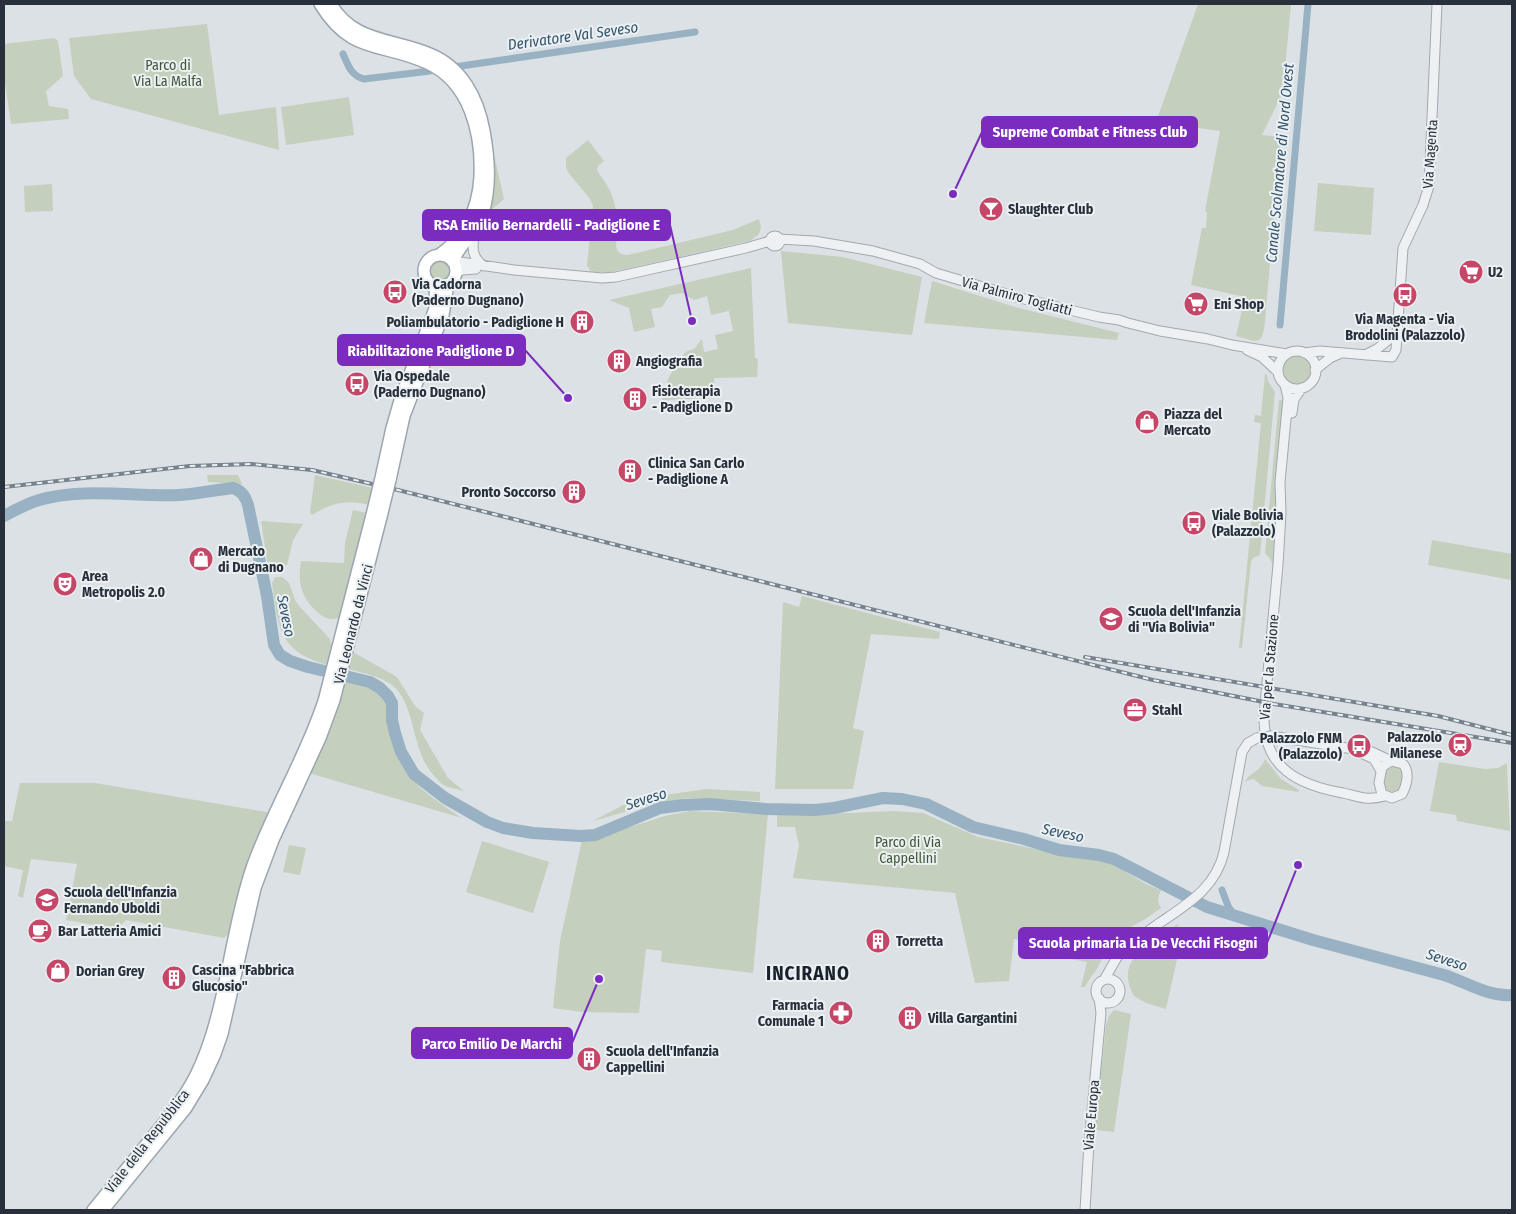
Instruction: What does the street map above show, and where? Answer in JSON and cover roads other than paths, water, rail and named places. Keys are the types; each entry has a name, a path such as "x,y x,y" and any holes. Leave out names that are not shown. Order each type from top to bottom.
{"main road":[{"path":"320,4 334,24 351,37 371,46 431,65 453,82 466,99 478,145 480,161 479,187 469,224 445,251 430,259 425,267 427,279 435,286 448,284 456,273 453,261 448,257 439,255"},
{"path":"331,4 339,16 354,29 373,38 430,54 451,67 468,85 478,107 489,160 489,181 486,202 474,232 460,247 453,261"},
{"name":"Via Leonardo da Vinci","path":"234,956 242,899 256,859 334,682 404,416 442,315 448,284"},
{"name":"Via Leonardo da Vinci","path":"386,479 392,428 401,397 436,306 435,286"},
{"name":"Viale della Repubblica","path":"93,1210 169,1116 196,1075 215,1025 234,956"},
{"name":"Viale della Repubblica","path":"103,1210 186,1108 204,1080 222,1034 234,956"}],"street":[{"name":"Via Magenta","path":"1364,355 1388,357 1394,333 1403,248 1423,205 1429,186 1437,4"},
{"path":"474,232 473,251 478,261 484,266"},
{"name":"Via Palmiro Togliatti","path":"746,248 775,242 832,246 872,254 919,267 937,269 1021,295 1106,317 1192,334 1232,345 1287,354"},
{"path":"453,261 602,278 616,277 746,248"},
{"path":"456,273 462,270 478,269 602,282 730,254 746,248"},
{"path":"1341,353 1330,358 1315,370 1311,381 1302,388 1285,385 1278,372 1280,362 1287,354 1295,351 1341,353 1364,355 1377,349 1394,333"},
{"name":"Via Palmiro Togliatti","path":"1232,345 1262,357 1278,372"},
{"path":"1304,352 1312,360 1315,370"},
{"name":"Via per la Stazione","path":"1285,385 1288,398 1280,482 1281,513 1278,565 1264,715 1266,735 1276,760 1294,777 1316,788 1372,799 1385,796"},
{"name":"Via per la Stazione","path":"1281,513 1286,482 1293,406 1297,393 1302,388"},
{"path":"1130,944 1117,970 1117,984 1120,994 1112,1002 1105,1002 1099,998 1097,988 1120,953 1130,944 1196,898 1214,878 1223,859 1242,752 1248,743 1255,739 1273,736 1372,752 1391,762 1403,764 1407,770 1408,774 1402,794 1396,797 1385,796 1380,790 1381,771 1385,764 1391,762"},
{"path":"1354,750 1374,759 1381,771"},
{"path":"1355,796 1372,791 1379,782"},
{"path":"1104,980 1111,980 1117,984"},
{"name":"Viale Europa","path":"1085,1210 1089,1135 1101,1021 1099,998"},
{"name":"Viale Europa","path":"1101,1021 1112,1002"}],"waterway":[{"name":"Canale Scolmatore di Nord Ovest","path":"1280,325 1308,4"},
{"name":"Derivatore Val Seveso","path":"454,67 695,32"},
{"name":"Derivatore Val Seveso","path":"343,54 353,73 364,79 430,71"},
{"name":"Seveso","path":"4,516 39,500 73,494 179,495 233,488 241,492 248,505 267,596 274,645 280,655 290,661 308,667 370,682 380,688 392,703 392,720 395,733 401,752 414,774 445,798 487,822 503,828 533,833 595,835 660,808 683,805 709,804 766,809 815,810 883,798 902,799 926,804 973,827 1024,839 1059,850 1099,855 1114,859 1207,907 1313,940 1444,975 1494,994 1512,995"},
{"name":"Canale Scolmatore di Nord Ovest","path":"1222,890 1228,906 1235,917"}],"railway":[{"path":"4,487 190,466 252,464 312,470 1153,680 1274,704 1512,743"},
{"path":"1085,657 1438,716 1512,735"}],"place":[{"name":"Supreme Combat e Fitness Club","path":"953,194"},
{"name":"Slaughter Club","path":"991,209"},
{"name":"U2","path":"1471,272"},
{"name":"Via Cadorna (Paderno Dugnano)","path":"395,292"},
{"name":"Via Magenta - Via Brodolini (Palazzolo)","path":"1405,295"},
{"name":"Eni Shop","path":"1196,304"},
{"name":"RSA Emilio Bernardelli - Padiglione E","path":"692,321"},
{"name":"Poliambulatorio - Padiglione H","path":"582,322"},
{"name":"Angiografia","path":"619,361"},
{"name":"Via Ospedale (Paderno Dugnano)","path":"357,384"},
{"name":"Riabilitazione Padiglione D","path":"568,398"},
{"name":"Fisioterapia - Padiglione D","path":"635,399"},
{"name":"Piazza del Mercato","path":"1147,422"},
{"name":"Clinica San Carlo - Padiglione A","path":"630,471"},
{"name":"Pronto Soccorso","path":"574,492"},
{"name":"Viale Bolivia (Palazzolo)","path":"1194,523"},
{"name":"Mercato di Dugnano","path":"201,559"},
{"name":"Area Metropolis 2.0","path":"65,584"},
{"name":"Scuola dell'Infanzia di \"Via Bolivia\"","path":"1111,619"},
{"name":"Stahl","path":"1135,710"},
{"name":"Palazzolo Milanese","path":"1460,745"},
{"name":"Palazzolo FNM (Palazzolo)","path":"1359,746"},
{"name":"Scuola primaria Lia De Vecchi Fisogni","path":"1298,865"},
{"name":"Scuola dell'Infanzia Fernando Uboldi","path":"47,900"},
{"name":"Bar Latteria Amici","path":"40,931"},
{"name":"Torretta","path":"878,941"},
{"name":"Dorian Grey","path":"58,971"},
{"name":"Cascina \"Fabbrica Glucosio\"","path":"174,978"},
{"name":"Parco Emilio De Marchi","path":"599,979"},
{"name":"Farmacia Comunale 1","path":"841,1013"},
{"name":"Villa Gargantini","path":"910,1018"},
{"name":"Scuola dell'Infanzia Cappellini","path":"589,1059"}],"district":[{"name":"INCIRANO","path":"808,973"}],"park label":[{"name":"Parco di Via La Malfa","path":"168,74"},
{"name":"Parco di Via Cappellini","path":"908,850"}]}
